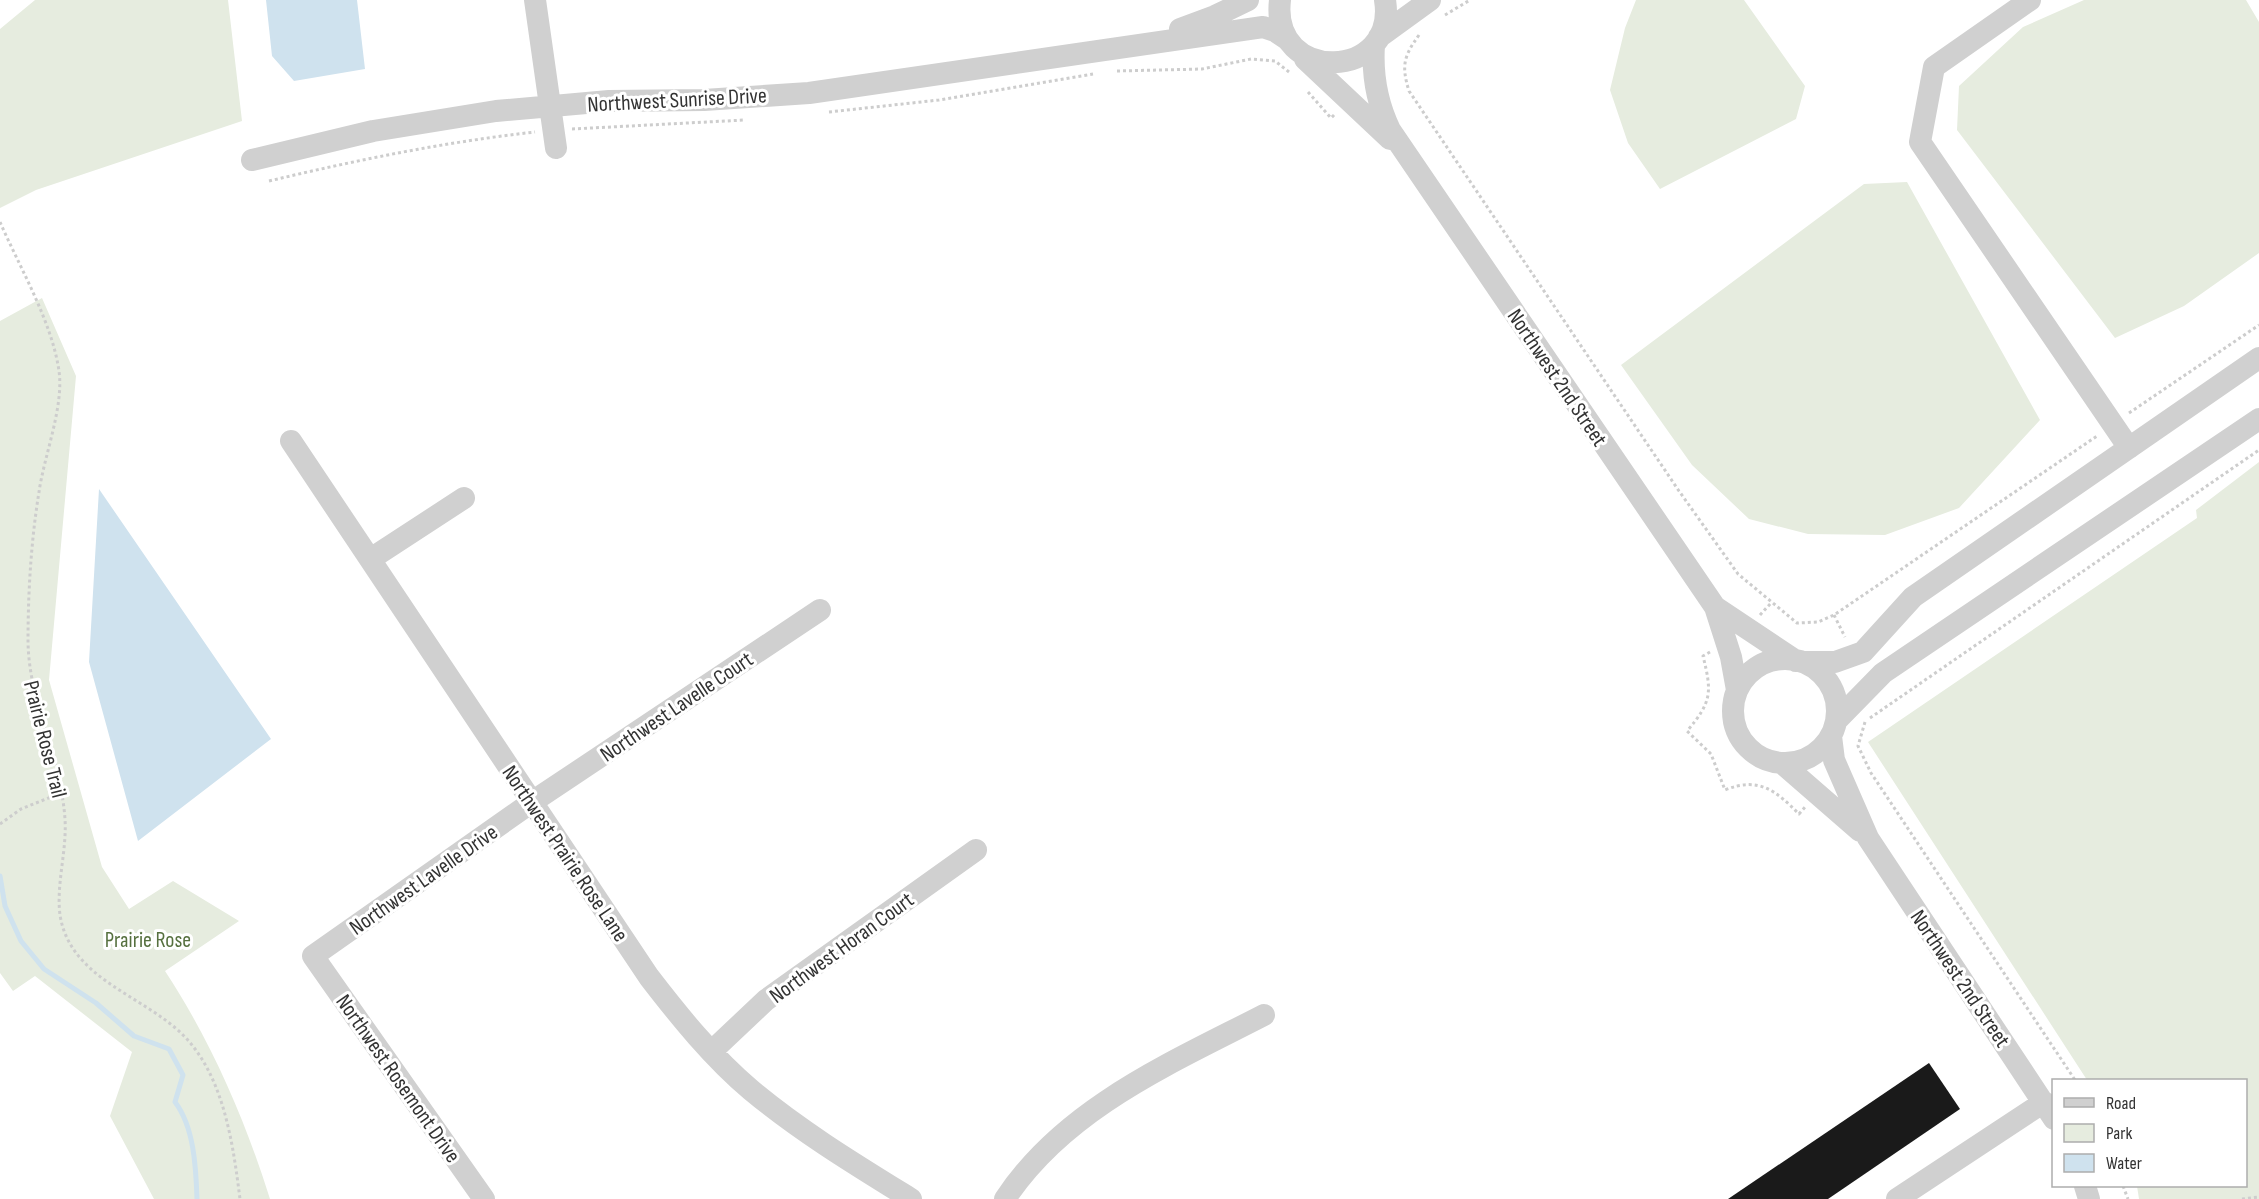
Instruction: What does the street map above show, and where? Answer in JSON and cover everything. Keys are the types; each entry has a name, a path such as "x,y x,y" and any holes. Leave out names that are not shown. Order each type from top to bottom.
{"street":[{"path":"535,0 556,148"},
{"name":"Northwest Sunrise Drive","path":"1104,48 1173,31 1215,16 1248,0"},
{"path":"1280,0 1281,26 1291,44"},
{"name":"Northwest 2nd Street","path":"1385,0 1387,11 1376,41 1373,67 1381,111 1401,148 1715,607 1731,657 1737,690 1732,713 1735,729 1743,744 1756,756 1783,764 1868,838"},
{"path":"2030,0 1934,67 1920,142 2130,448"},
{"path":"1376,41 1435,9"},
{"name":"Northwest Sunrise Drive","path":"252,160 422,122 550,106 808,93 958,73 1104,48 1263,27 1275,31 1309,58 1326,63 1344,62 1360,56 1376,41"},
{"name":"Northwest 2nd Street","path":"1291,44 1376,129 1401,148"},
{"path":"1737,690 1742,680 1754,668 1770,661 1787,658 1801,661 1835,662 1863,652 1913,597 2259,358"},
{"path":"1783,764 1805,760 1821,750 1834,728 1883,673 2259,419"},
{"name":"Northwest Prairie Rose Lane","path":"291,441 372,558 649,977 712,1051 749,1089 803,1130 911,1199"},
{"path":"372,558 464,498"},
{"name":"Northwest 2nd Street","path":"1715,607 1820,672 1831,685 1837,702 1834,760 1868,838 2049,1111"},
{"name":"Northwest Lavelle Court","path":"532,802 820,610"},
{"path":"1893,620 1902,641 1918,649"},
{"name":"Northwest Lavelle Drive","path":"314,956 532,802"},
{"name":"Northwest Horan Court","path":"712,1051 766,1000 976,850"},
{"name":"Northwest Rosemont Drive","path":"314,956 484,1199"},
{"path":"1005,1199 1046,1148 1096,1108 1149,1074 1264,1016"},
{"path":"1897,1199 2049,1111"}],"path":[{"path":"1435,9 1470,0"},
{"path":"1426,29 1405,54 1404,76 1409,91 1679,491 1738,574 1776,608 1797,623 1818,622 1834,615 2259,325"},
{"path":"1251,59 1275,61 1291,73"},
{"path":"1304,88 1330,118"},
{"name":"Prairie Rose Trail","path":"0,222 51,339 60,375 54,423 39,491 28,640 30,675 61,793 65,820 60,915 70,944 88,969 184,1036 203,1062 224,1111 235,1153 240,1199"},
{"path":"2074,1079 1871,773 1858,746 1865,722 1899,696 2259,450"},
{"path":"1703,656 1709,681 1709,700 1687,731 1711,754 1725,790 1739,784 1761,785 1781,796 1799,814"},
{"path":"0,824 21,809 61,793"},
{"path":"2242,1199 2259,1197"}],"green space":[{"path":"35,0 228,0 242,121 36,190 0,208 0,29"},
{"path":"1636,0 1744,0 1805,86 1796,119 1660,189 1628,143 1610,90 1625,28"},
{"path":"2084,0 2246,0 2259,22 2259,253 2184,306 2115,338 1957,130 1959,86 2023,27"},
{"path":"1907,182 2040,420 1959,508 1885,535 1808,534 1749,519 1692,465 1621,365 1864,184"},
{"name":"Prairie Rose","path":"42,298 76,376 49,680 102,867 129,909 173,881 239,921 165,971 197,1025 225,1081 250,1139 270,1199 154,1199 110,1116 132,1052 35,976 13,991 0,973 0,321"},
{"path":"2259,462 2259,1199 2139,1199 2137,1187 2247,1187 2247,1079 2086,1079 1868,742 2197,518 2196,510"}],"water":[{"path":"266,0 357,0 365,69 294,81 272,56"},
{"path":"99,489 271,739 138,841 89,662"}],"building":[{"path":"1929,1063 1960,1109 1828,1199 1728,1199"}],"waterway":[{"path":"0,876 5,906 21,941 44,969 96,1003 134,1036 169,1049 183,1075 175,1102 190,1135 195,1161 197,1199"}]}
